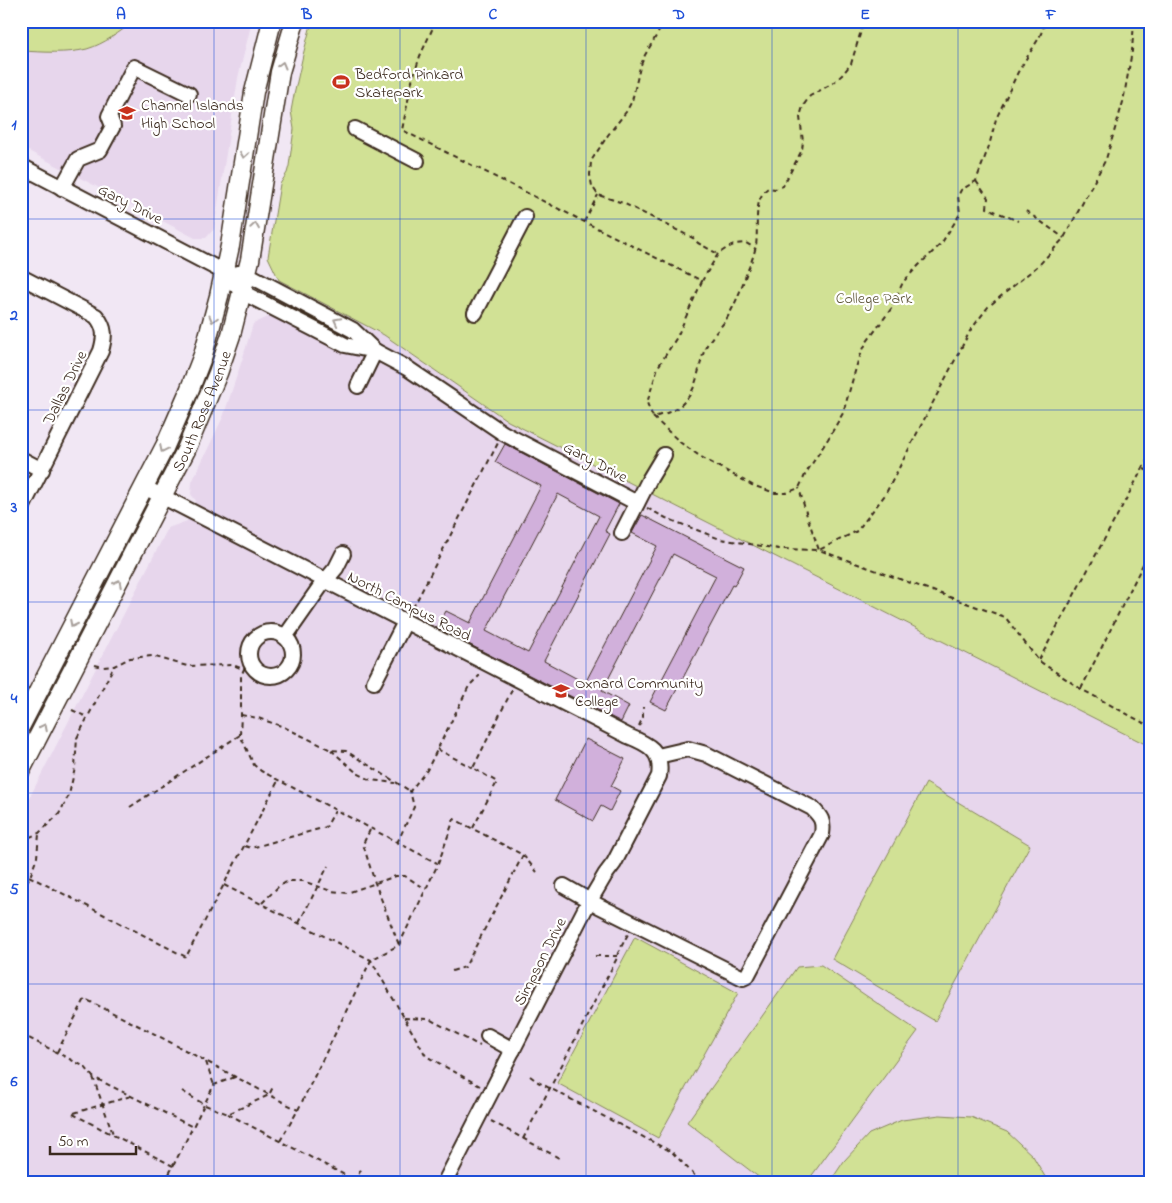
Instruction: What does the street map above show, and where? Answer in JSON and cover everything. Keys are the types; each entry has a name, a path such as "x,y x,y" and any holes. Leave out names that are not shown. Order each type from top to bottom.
{"main road":[{"name":"South Rose Avenue","path":"21,726 165,446 203,355 230,246 254,92 272,21"},
{"name":"South Rose Avenue","path":"21,770 186,450 232,335 250,260 280,72 295,21"}],"street":[{"path":"62,188 78,159 100,150 113,126 109,116 134,67 189,94"},
{"path":"355,129 417,161"},
{"name":"Gary Drive","path":"21,166 224,272 242,292 345,344 375,351 407,368 503,433 637,503"},
{"path":"475,312 525,217"},
{"name":"Gary Drive","path":"224,272 247,274 353,330 375,351"},
{"name":"Dallas Drive","path":"21,277 96,316 104,330 104,341 101,351 21,510"},
{"path":"358,386 375,351"},
{"path":"622,533 664,455"},
{"path":"21,459 42,470"},
{"name":"North Campus Road","path":"144,487 628,736 645,743 658,756"},
{"path":"285,637 320,587 336,568 343,554"},
{"path":"374,682 405,622"},
{"path":"272,632 285,637 290,643 292,657 290,664 280,674 266,675 249,668 250,647 258,636 272,632"},
{"path":"564,886 743,978 747,976 822,834 823,825 820,816 812,808 706,754 688,749 658,756"},
{"name":"Simpson Drive","path":"445,1182 590,901 604,875 614,862 659,776 658,756"},
{"path":"484,1041 513,1050"}],"path":[{"path":"436,21 420,56 412,81 402,130 702,281"},
{"path":"665,21 645,55 632,100 626,112 608,135 592,161 590,175 592,186 598,195 638,210 693,238 698,243 718,254"},
{"path":"654,417 673,411 685,402 694,387 706,348 726,320 739,295 756,249 757,217 763,191 768,188 775,189 783,186 802,150 800,117 803,106 810,96 842,76 850,64 864,21"},
{"path":"819,550 799,488 843,412 858,360 866,343 891,308 903,282 941,244 960,214 958,196 961,190 976,181 990,146 996,119 1018,72 1039,38 1044,21"},
{"path":"819,550 857,531 885,496 970,331 988,307 1040,264 1064,238 1106,158 1123,102 1132,52 1134,21"},
{"path":"976,181 988,198 987,208 1018,221"},
{"path":"584,222 598,195"},
{"path":"1026,211 1064,238"},
{"path":"756,249 746,243 736,244 718,254 702,281 677,337 658,367 647,403 654,417 681,443 701,457 752,485 775,493 786,493 799,488"},
{"path":"413,608 503,433"},
{"path":"1039,661 1151,453"},
{"path":"1143,468 1151,472"},
{"name":"Gary Drive","path":"637,503 666,518 720,539 779,550 819,550"},
{"path":"1081,689 1151,548"},
{"path":"819,550 1005,617 1039,661 1081,689 1151,728"},
{"path":"95,665 102,667 114,666 130,658 152,656 187,666 232,664 249,668"},
{"path":"21,841 39,834 59,814 69,795 75,768 77,738 114,666"},
{"path":"249,668 241,676 240,735 254,765 278,781 438,864"},
{"path":"410,791 427,770 469,686 482,672"},
{"path":"472,768 513,688"},
{"path":"638,729 643,716 643,707"},
{"path":"72,710 87,717"},
{"path":"241,715 258,718 284,727 331,750 357,773 371,780 398,783"},
{"path":"130,807 240,735"},
{"path":"437,749 496,782 473,828"},
{"path":"331,750 346,751 410,791 414,807 397,843"},
{"path":"21,872 186,958 278,781"},
{"path":"245,846 251,848 326,827 335,811"},
{"path":"280,1141 298,1110 371,960 398,945 438,864 454,819 523,855 537,872"},
{"path":"370,829 363,844 398,945"},
{"path":"21,890 30,877 37,857 39,834"},
{"path":"452,971 465,967 523,855"},
{"path":"299,923 328,866"},
{"path":"262,904 278,887 288,881 303,881 332,891 347,892 396,876 405,876 426,889"},
{"path":"224,885 371,960 426,1056 491,1092"},
{"path":"523,1139 616,960 633,923"},
{"path":"595,956 617,956"},
{"path":"57,1052 85,999 298,1110"},
{"path":"404,1018 429,1019 484,1041"},
{"path":"21,1034 85,1067 93,1077 113,1135"},
{"path":"206,1061 214,1085"},
{"path":"21,1062 28,1066 21,1080"},
{"path":"530,1076 538,1082 672,1152 701,1182"},
{"path":"93,1077 193,1127"},
{"path":"165,1182 214,1085 236,1077"},
{"path":"228,1114 269,1095 273,1087"},
{"path":"182,1091 358,1182"},
{"path":"131,1096 73,1114 173,1166"},
{"path":"487,1119 559,1158"},
{"path":"355,1181 362,1168"}],"shaded area":[{"name":"Channel Islands High School","path":"21,21 252,21 238,78 214,229 206,238 195,238 21,147"},
{"name":"Oxnard Community College","path":"279,280 384,335 508,421 1151,747 1151,1177 1148,1182 21,1182 21,814 168,528 187,521 196,501 191,494 192,482 223,417 253,324 268,317"}],"green space":[{"path":"21,21 134,21 112,37 93,47 79,51 54,52 21,51"},
{"name":"College Park","path":"312,21 1151,21 1151,747 508,421 384,335 279,280 268,257 280,184 289,166 294,129 291,111"},
{"path":"926,783 1030,845 935,1021 832,959"},
{"path":"635,937 738,993 658,1138 557,1083"},
{"path":"821,965 918,1031 807,1182 765,1182 687,1122 797,967"},
{"path":"940,1115 971,1117 1007,1132 1033,1156 1048,1182 830,1182 844,1161 869,1134 902,1120"}],"building":[{"path":"505,444 619,504 605,531 610,534 544,661 585,683 657,546 632,533 642,515 744,567 734,586 732,585 666,710 650,702 716,576 673,554 602,691 629,706 621,722 437,628 446,611 470,623 541,486 495,462","holes":["558,494 599,516 528,653 486,631"]},
{"path":"586,739 625,759 611,786 620,791 610,811 601,806 593,821 555,800"}],"place":[{"name":"Bedford Pinkard Skatepark","path":"341,82"},
{"name":"Channel Islands High School","path":"127,113"},
{"name":"Oxnard Community College","path":"561,691"}]}
